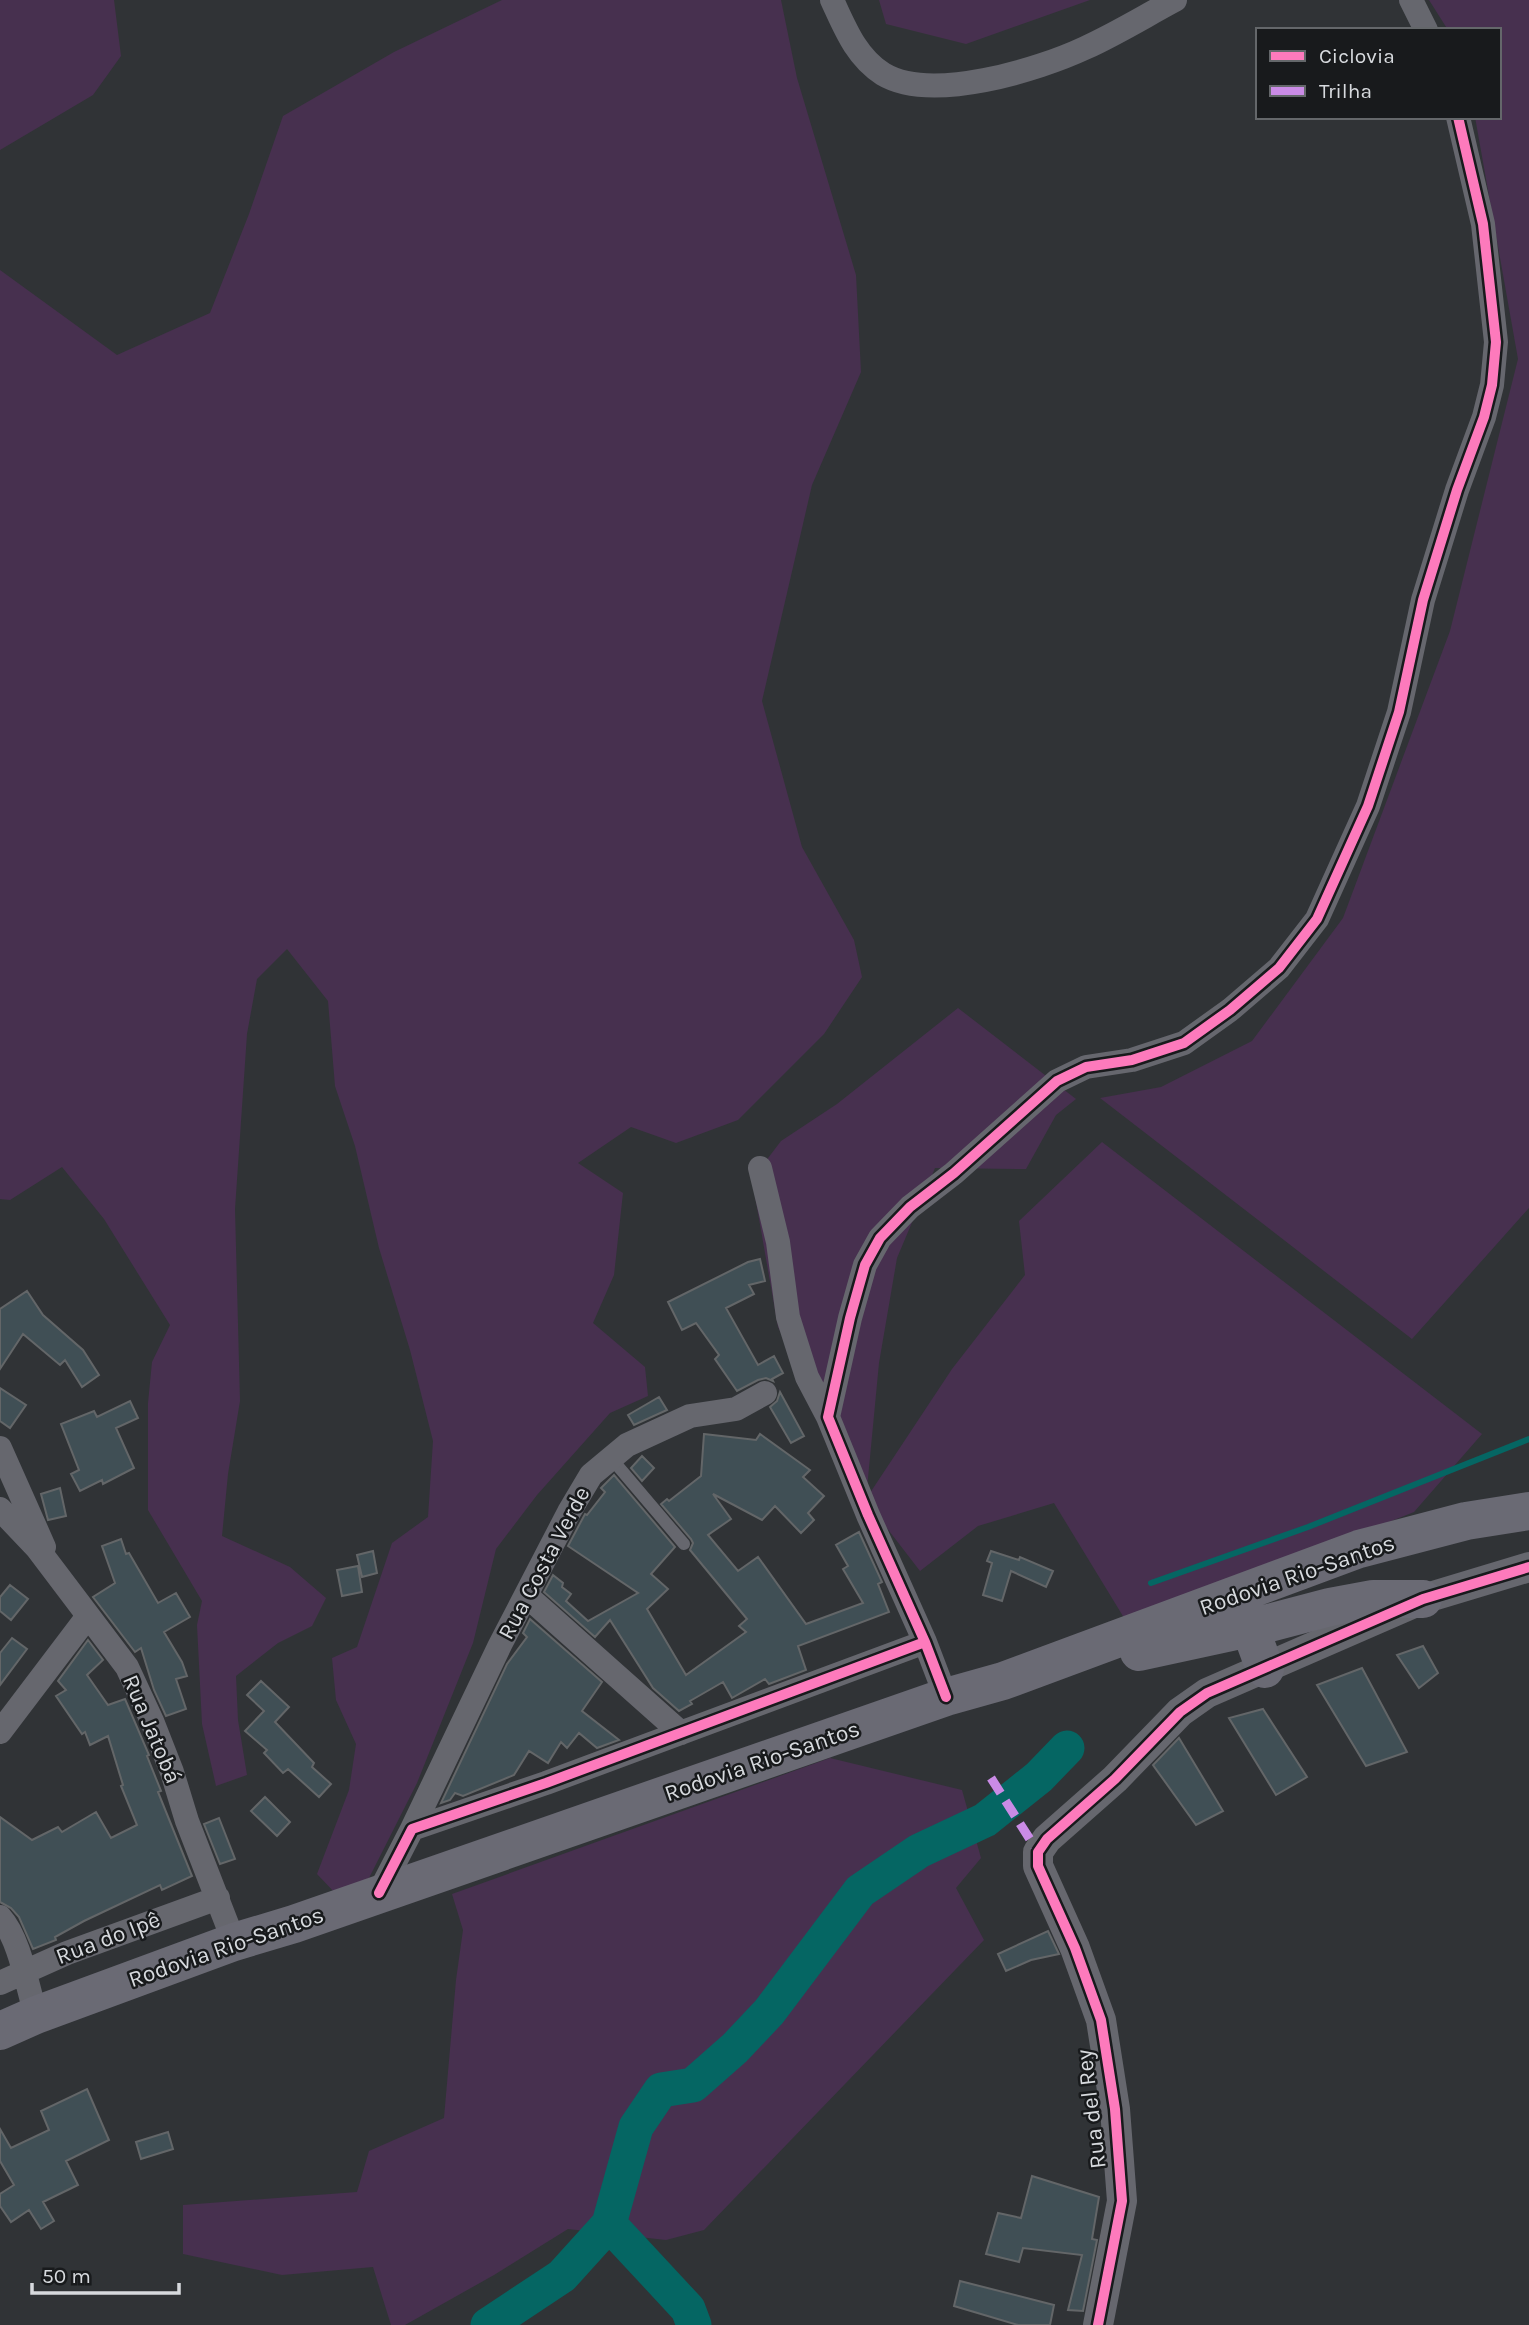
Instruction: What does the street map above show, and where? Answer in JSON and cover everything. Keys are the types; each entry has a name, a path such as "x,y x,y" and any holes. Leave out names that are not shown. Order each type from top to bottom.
{"highway":[{"name":"Rodovia Rio-Santos","path":"0,2031 36,2015 234,1942 294,1924 946,1697 1003,1681 1359,1549 1466,1521 1529,1511"},
{"path":"1003,1681 1250,1628 1330,1606 1373,1599 1423,1599"},
{"path":"1250,1628 1265,1668"}],"street":[{"path":"832,0 850,38 865,59 885,75 908,83 939,86 995,78 1051,61 1084,48 1175,0"},
{"path":"1410,0 1425,28"},
{"path":"828,1417 864,1265 880,1238 910,1207 954,1173 1056,1081 1086,1067 1132,1060 1184,1043 1230,1010 1279,968 1317,919 1368,806 1399,712 1423,600 1457,490 1484,418 1492,385 1496,342 1483,224 1458,119"},
{"path":"760,1168 778,1242 788,1317 807,1377 828,1417 867,1515 925,1642 946,1697"},
{"name":"Rua Costa Verde","path":"379,1893 494,1657 569,1511 591,1475 626,1445 690,1416 736,1409 765,1392"},
{"path":"0,1448 56,1574"},
{"name":"Rua Jatobá","path":"0,1509 37,1548 127,1667 142,1695 172,1772 187,1821 234,1942"},
{"name":"Rua del Rey","path":"1098,2325 1122,2201 1115,2109 1101,2020 1075,1948 1038,1866 1038,1852 1047,1839 1115,1779 1180,1712 1207,1693 1423,1599 1529,1567"},
{"path":"527,1596 681,1733"},
{"path":"0,1732 88,1616"},
{"path":"412,1829 546,1783 925,1642"},
{"name":"Rua do Ipê","path":"0,1983 128,1930 218,1898"},
{"path":"0,1917 24,1971 36,2015"}],"lane":[{"path":"611,1458 684,1544"}],"shaded area":[{"path":"0,0 114,0 121,56 93,95 0,150"},
{"path":"502,0 781,0 797,78 856,275 861,372 812,485 762,701 802,847 854,940 862,977 824,1034 738,1120 676,1143 631,1127 578,1163 623,1193 614,1275 593,1323 645,1367 648,1396 610,1413 537,1495 496,1549 473,1643 417,1783 369,1878 336,1894 317,1874 349,1790 356,1744 336,1700 332,1658 357,1647 392,1543 428,1517 433,1441 410,1350 379,1248 355,1146 335,1086 328,1001 287,949 257,979 247,1034 235,1209 240,1401 228,1474 222,1536 290,1567 326,1598 312,1626 278,1643 236,1676 238,1720 247,1775 216,1786 202,1724 197,1625 202,1601 148,1510 148,1403 152,1362 170,1325 104,1219 62,1167 10,1200 0,1199 0,270 117,355 210,313 249,214 283,116 394,52"},
{"path":"879,0 1090,0 966,44 886,24"},
{"path":"1429,0 1529,0 1529,1208 1412,1339 1100,1098 1161,1087 1252,1041 1343,918 1450,631 1518,359 1475,119 1501,119 1501,28 1447,28"},
{"path":"958,1008 1076,1099 1056,1115 1026,1169 935,1168 897,1258 879,1363 866,1499 952,1369 1025,1275 1019,1221 1102,1142 1482,1434 1414,1512 1129,1626 1054,1503 978,1526 920,1571 866,1501 778,1327 752,1179 781,1141 837,1104"},
{"path":"830,1758 962,1790 981,1858 956,1888 984,1940 704,2230 666,2240 568,2229 405,2325 391,2325 373,2267 282,2275 183,2254 183,2205 357,2192 369,2151 444,2118 463,1930 452,1894"}],"building":[{"path":"760,1259 765,1281 749,1285 754,1294 726,1308 758,1365 774,1356 783,1373 772,1379 773,1381 766,1378 758,1380 737,1391 715,1359 719,1355 696,1323 682,1330 668,1302 748,1262"},
{"path":"27,1291 43,1315 83,1350 99,1375 82,1387 65,1360 60,1365 23,1334 0,1369 0,1309"},
{"path":"0,1388 26,1405 10,1428 0,1421"},
{"path":"780,1392 804,1436 791,1443 770,1407 777,1401"},
{"path":"659,1397 667,1410 634,1425 628,1415"},
{"path":"130,1401 138,1418 116,1428 134,1468 103,1484 102,1480 80,1491 71,1474 79,1470 61,1424 94,1411 97,1417"},
{"path":"704,1434 756,1440 760,1434 810,1470 803,1477 824,1496 808,1513 814,1520 801,1533 775,1506 762,1520 713,1494 731,1519 708,1535 738,1571 758,1557 806,1624 863,1603 843,1569 848,1566 836,1545 859,1532 882,1582 878,1584 889,1612 798,1646 806,1670 769,1684 765,1679 732,1698 723,1682 690,1701 692,1704 679,1711 653,1688 610,1620 595,1637 544,1592 553,1575 571,1594 566,1601 588,1621 638,1593 568,1546 585,1514 587,1515 605,1492 601,1488 614,1475 675,1547 651,1574 668,1589 647,1609 686,1675 746,1632 739,1626 747,1619 690,1550 693,1543 691,1539 661,1504 667,1499 669,1501 701,1476"},
{"path":"642,1456 654,1468 642,1481 631,1468"},
{"path":"60,1488 66,1516 48,1520 41,1494"},
{"path":"121,1539 126,1554 129,1553 158,1603 176,1593 190,1617 164,1632 187,1676 176,1679 186,1709 166,1716 154,1690 141,1648 135,1652 93,1597 115,1583 102,1546"},
{"path":"373,1551 377,1573 362,1577 357,1555"},
{"path":"991,1551 1019,1560 1020,1557 1053,1571 1046,1587 1011,1571 1002,1601 983,1595 992,1563 987,1561"},
{"path":"358,1566 362,1592 342,1596 337,1570"},
{"path":"10,1585 28,1599 11,1620 0,1611 0,1597"},
{"path":"530,1619 602,1682 582,1711 619,1740 597,1748 579,1733 567,1748 561,1742 548,1763 529,1751 514,1775 463,1796 455,1793 450,1800 441,1803 507,1664 527,1637 523,1633"},
{"path":"12,1638 27,1649 0,1685 0,1653"},
{"path":"88,1640 103,1660 87,1675 108,1705 125,1699 149,1755 147,1756 161,1791 158,1792 192,1876 162,1890 160,1885 84,1921 55,1937 56,1940 33,1949 19,1917 11,1908 0,1902 0,1817 32,1840 58,1827 62,1832 96,1812 111,1838 137,1825 121,1786 123,1785 108,1736 90,1745 85,1732 82,1734 56,1696 66,1690 58,1681"},
{"path":"1423,1646 1438,1673 1419,1688 1397,1655"},
{"path":"1362,1668 1407,1752 1366,1766 1317,1685"},
{"path":"261,1681 289,1707 275,1722 314,1763 312,1767 331,1784 319,1797 288,1769 283,1773 264,1753 267,1750 245,1731 264,1711 247,1695"},
{"path":"1263,1709 1307,1777 1276,1795 1229,1718"},
{"path":"1179,1738 1223,1811 1196,1825 1153,1765"},
{"path":"265,1797 290,1822 277,1836 251,1811"},
{"path":"219,1818 235,1859 220,1864 204,1824"},
{"path":"1048,1931 1059,1954 1031,1960 1006,1971 998,1954"},
{"path":"87,2089 109,2140 66,2161 78,2185 43,2202 54,2221 41,2229 29,2210 11,2222 0,2206 0,2194 14,2185 0,2161 0,2129 11,2148 49,2130 41,2111"},
{"path":"168,2132 173,2149 141,2159 136,2142"},
{"path":"1032,2176 1099,2197 1092,2239 1097,2240 1083,2311 1068,2310 1082,2255 1023,2248 1019,2262 986,2254 998,2213 1021,2218"},
{"path":"960,2281 1054,2305 1050,2325 1018,2325 954,2306"}],"waterway":[{"path":"1151,1583 1308,1527 1529,1439"},
{"path":"488,2325 562,2276 609,2224 636,2127 661,2090 693,2085 735,2048 769,2012 860,1891 919,1851 985,1820 1039,1777 1067,1748"},
{"path":"609,2224 688,2309 694,2325"}],"marked path":[{"path":"991,1778 1038,1852"}],"cycle path":[{"path":"925,1642 828,1417 865,1265 880,1238 910,1207 954,1173 1057,1081 1086,1067 1132,1060 1184,1043 1230,1010 1279,968 1317,919 1368,806 1399,712 1423,600 1457,490 1484,417 1492,385 1496,342 1483,224 1458,119"},
{"path":"1098,2325 1122,2201 1115,2109 1101,2020 1075,1948 1038,1866 1038,1852 1047,1839 1115,1779 1180,1712 1207,1693 1423,1599 1529,1567"},
{"path":"379,1893 412,1829 546,1783 925,1642 946,1697"}]}
